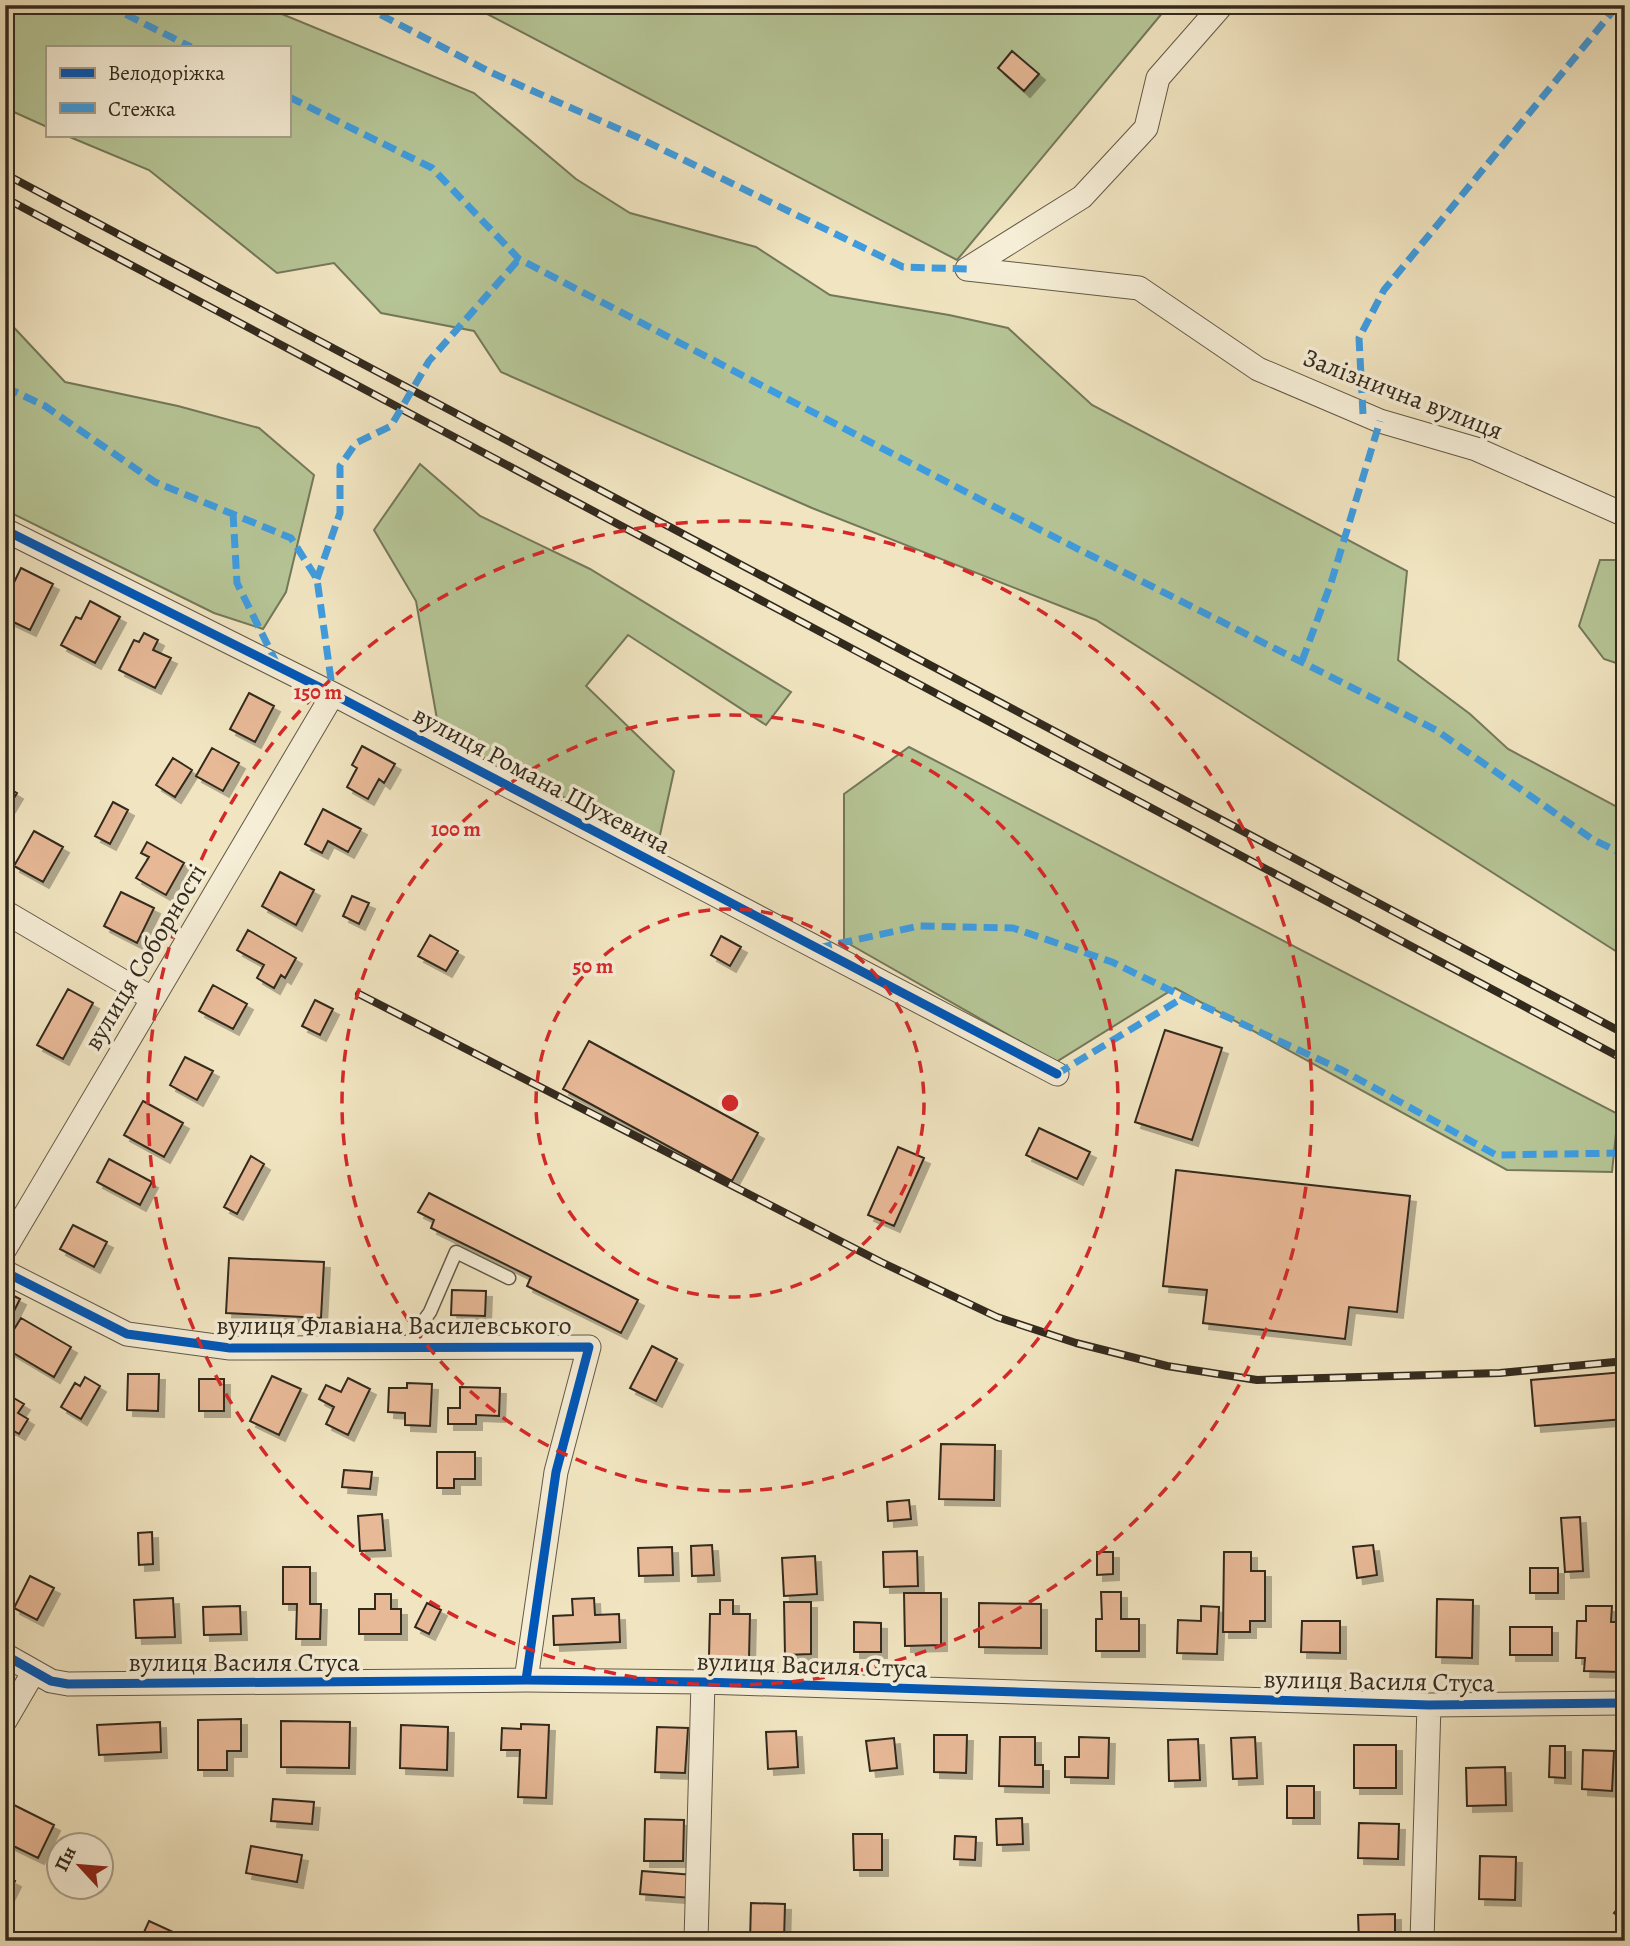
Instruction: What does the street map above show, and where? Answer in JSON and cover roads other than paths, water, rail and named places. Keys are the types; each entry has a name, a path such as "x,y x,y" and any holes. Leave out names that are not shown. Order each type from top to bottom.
{"street":[{"name":"Залізнична вулиця","path":"1222,5 1158,78 1146,128 1082,197 967,269 1139,288 1258,369 1380,421 1476,449 1625,515"},
{"name":"вулиця Романа Шухевича","path":"5,530 333,694 1057,1074"},
{"name":"вулиця Соборності","path":"5,1249 333,694"},
{"path":"5,912 153,999"},
{"name":"вулиця Флавіана Василевського","path":"5,1272 127,1334 230,1348 589,1346 556,1472 526,1680"},
{"name":"вулиця Василя Стуса","path":"5,1655 33,1673 51,1681 68,1684 526,1680 703,1682 1429,1705 1625,1703"},
{"path":"5,1721 33,1673"},
{"path":"696,1941 703,1682"},
{"path":"1422,1941 1429,1705"}],"lane":[{"path":"405,1348 430,1312 456,1252 509,1278"}],"railway":[{"path":"5,174 1625,1034"},
{"path":"5,198 1625,1060"},
{"path":"359,994 881,1262 997,1317 1076,1343 1167,1366 1257,1380 1500,1373 1625,1361"}]}
